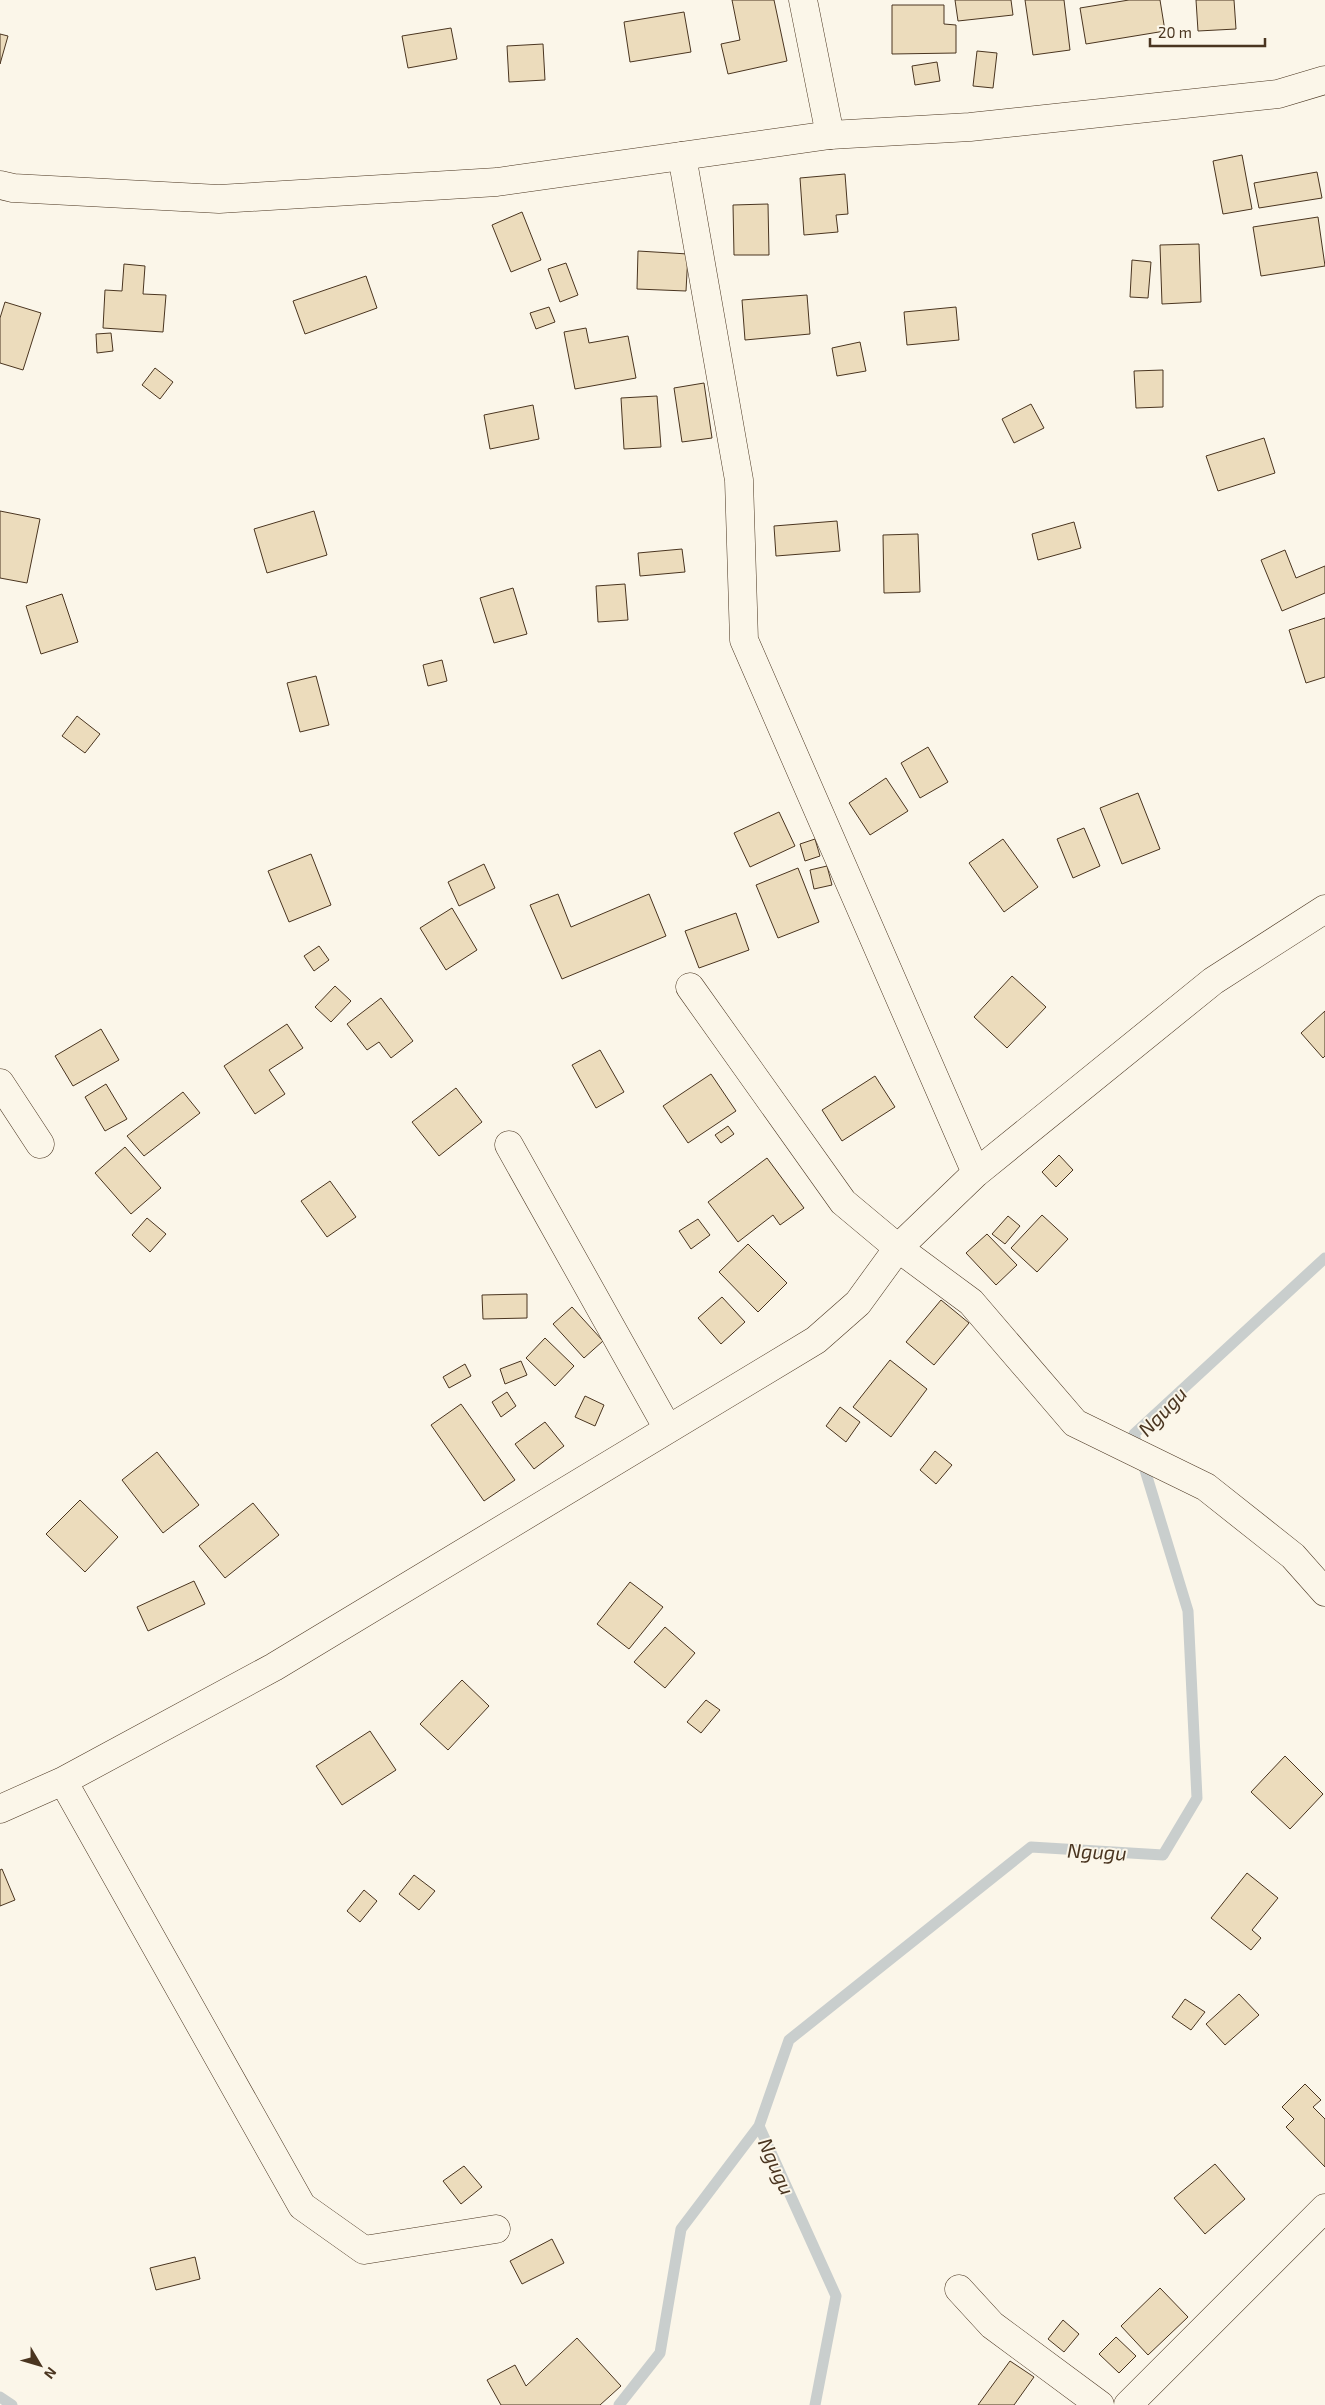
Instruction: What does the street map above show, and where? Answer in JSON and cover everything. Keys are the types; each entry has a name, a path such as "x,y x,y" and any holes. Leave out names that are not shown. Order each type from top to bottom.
{"street":[{"path":"803,0 830,135"},
{"path":"0,185 13,188 219,199 497,182 830,135 970,127 1278,94 1325,80"},
{"path":"682,156 739,480 744,640 976,1173"},
{"path":"0,1809 63,1781 274,1667 816,1340 858,1303 898,1248 976,1173 1213,981 1325,909"},
{"path":"690,987 843,1202 898,1248 971,1302 1075,1423 1206,1487 1293,1556 1325,1592"},
{"path":"0,1083 40,1144"},
{"path":"509,1146 668,1429"},
{"path":"63,1781 302,2206 364,2250 496,2229"},
{"path":"1128,2405 1325,2208"},
{"path":"959,2289 992,2325 1100,2405"}],"building":[{"path":"732,0 774,0 787,61 728,74 721,44 740,40"},
{"path":"955,0 1011,0 1013,15 958,21"},
{"path":"1025,0 1064,0 1070,50 1033,55"},
{"path":"1129,0 1160,0 1165,31 1086,44 1080,8"},
{"path":"1196,0 1234,0 1236,29 1198,31"},
{"path":"892,5 944,5 944,24 956,25 956,53 892,54"},
{"path":"684,12 691,52 630,62 624,22"},
{"path":"451,28 457,59 408,68 402,36"},
{"path":"0,34 8,36 0,64"},
{"path":"543,44 545,80 509,82 507,46"},
{"path":"977,51 997,53 993,88 973,86"},
{"path":"937,62 940,81 915,85 912,66"},
{"path":"1242,155 1252,209 1223,214 1213,161"},
{"path":"1317,172 1322,198 1259,208 1254,183"},
{"path":"845,174 848,214 836,215 838,232 804,235 800,178"},
{"path":"768,204 769,255 734,255 733,205"},
{"path":"522,212 541,260 511,272 492,225"},
{"path":"1318,217 1325,266 1261,276 1253,227"},
{"path":"1199,244 1201,302 1162,304 1160,245"},
{"path":"638,251 688,254 686,291 637,289"},
{"path":"1132,260 1151,262 1148,298 1130,297"},
{"path":"566,263 578,295 560,302 548,269"},
{"path":"124,264 145,266 143,294 166,295 163,332 103,328 105,290 122,291"},
{"path":"366,276 377,308 305,334 293,301"},
{"path":"807,295 810,334 745,340 742,300"},
{"path":"5,302 41,313 23,370 0,363 0,318"},
{"path":"549,307 555,322 536,329 530,313"},
{"path":"956,307 959,340 907,345 904,312"},
{"path":"586,328 589,343 628,336 636,378 575,389 564,332"},
{"path":"111,333 113,351 97,353 96,334"},
{"path":"860,342 866,371 837,376 832,348"},
{"path":"155,368 173,382 160,399 142,385"},
{"path":"1163,370 1163,407 1136,408 1134,371"},
{"path":"704,383 712,438 682,442 674,388"},
{"path":"657,396 661,447 624,449 621,398"},
{"path":"1031,404 1044,428 1014,443 1002,419"},
{"path":"533,405 539,439 490,449 484,415"},
{"path":"1264,438 1275,473 1218,491 1206,456"},
{"path":"0,511 40,519 27,583 0,578"},
{"path":"314,511 327,555 267,573 254,529"},
{"path":"837,521 840,551 776,556 774,526"},
{"path":"1074,522 1081,548 1038,560 1032,534"},
{"path":"918,534 920,592 884,593 883,535"},
{"path":"682,549 685,572 640,576 638,553"},
{"path":"1285,550 1296,578 1325,566 1325,593 1282,611 1261,560"},
{"path":"625,584 628,620 598,622 596,586"},
{"path":"513,588 527,634 494,643 480,598"},
{"path":"62,594 78,642 41,654 26,606"},
{"path":"1325,618 1325,677 1306,683 1289,630"},
{"path":"442,660 447,681 428,686 423,665"},
{"path":"316,676 329,725 300,732 287,683"},
{"path":"77,716 100,734 85,753 62,736"},
{"path":"928,747 948,782 920,798 901,763"},
{"path":"886,778 908,811 870,835 849,803"},
{"path":"1138,793 1160,849 1122,864 1100,808"},
{"path":"779,812 795,846 750,867 734,833"},
{"path":"1084,828 1100,866 1073,878 1057,839"},
{"path":"815,839 820,856 805,861 800,844"},
{"path":"1003,839 1038,887 1004,912 969,863"},
{"path":"311,854 331,905 289,922 268,871"},
{"path":"484,864 495,888 459,906 448,882"},
{"path":"827,866 832,885 814,889 810,870"},
{"path":"798,868 819,922 778,938 756,885"},
{"path":"558,894 571,927 649,894 666,936 562,979 530,905"},
{"path":"452,908 477,950 446,970 420,928"},
{"path":"736,913 749,950 699,968 685,931"},
{"path":"319,946 329,960 314,971 304,956"},
{"path":"1012,976 1046,1007 1007,1048 974,1017"},
{"path":"335,986 351,1001 331,1022 315,1007"},
{"path":"381,998 413,1041 391,1058 379,1042 367,1050 347,1024"},
{"path":"1325,1011 1325,1056 1323,1058 1301,1033"},
{"path":"287,1024 303,1048 269,1070 285,1094 255,1114 224,1066"},
{"path":"101,1029 119,1060 73,1086 55,1056"},
{"path":"600,1050 624,1092 596,1108 572,1065"},
{"path":"711,1074 736,1111 688,1143 663,1106"},
{"path":"875,1076 895,1107 842,1141 822,1110"},
{"path":"106,1084 127,1119 105,1131 85,1097"},
{"path":"456,1088 482,1122 439,1156 412,1122"},
{"path":"183,1092 200,1113 144,1156 127,1136"},
{"path":"728,1126 734,1134 721,1143 715,1135"},
{"path":"125,1147 161,1188 131,1214 95,1173"},
{"path":"1059,1155 1073,1170 1056,1187 1042,1172"},
{"path":"767,1158 804,1208 780,1225 773,1215 738,1242 708,1202"},
{"path":"330,1181 356,1217 327,1237 301,1201"},
{"path":"1042,1215 1068,1239 1037,1272 1011,1248"},
{"path":"1008,1216 1020,1226 1005,1244 992,1234"},
{"path":"147,1218 166,1234 150,1252 132,1235"},
{"path":"698,1219 710,1235 691,1249 679,1231"},
{"path":"987,1234 1017,1265 996,1285 966,1253"},
{"path":"748,1244 787,1283 758,1312 719,1272"},
{"path":"527,1294 527,1318 483,1319 482,1295"},
{"path":"722,1297 745,1322 721,1344 698,1318"},
{"path":"941,1300 969,1323 934,1365 906,1342"},
{"path":"572,1307 603,1341 584,1358 553,1324"},
{"path":"545,1338 574,1366 555,1386 526,1358"},
{"path":"890,1360 927,1389 891,1437 853,1407"},
{"path":"521,1361 527,1375 505,1384 500,1369"},
{"path":"465,1364 471,1376 449,1388 443,1377"},
{"path":"507,1392 516,1406 501,1417 492,1402"},
{"path":"585,1396 604,1405 595,1426 575,1417"},
{"path":"461,1404 515,1480 484,1501 431,1425"},
{"path":"840,1407 860,1422 846,1442 826,1426"},
{"path":"545,1422 564,1446 534,1469 515,1444"},
{"path":"935,1451 952,1465 936,1484 920,1470"},
{"path":"157,1452 199,1505 163,1533 122,1480"},
{"path":"80,1500 118,1537 85,1572 46,1534"},
{"path":"253,1503 279,1535 225,1578 199,1546"},
{"path":"194,1581 205,1604 148,1631 137,1607"},
{"path":"630,1582 663,1607 629,1649 597,1624"},
{"path":"665,1627 695,1653 665,1688 634,1662"},
{"path":"462,1680 489,1706 448,1750 420,1724"},
{"path":"706,1700 720,1710 701,1733 687,1722"},
{"path":"370,1731 396,1770 342,1805 316,1766"},
{"path":"1285,1756 1323,1794 1290,1829 1251,1792"},
{"path":"2,1869 15,1900 0,1906 0,1870"},
{"path":"1247,1873 1278,1898 1252,1930 1261,1938 1251,1950 1211,1918"},
{"path":"414,1875 435,1891 419,1910 399,1894"},
{"path":"364,1890 377,1901 360,1922 347,1911"},
{"path":"1239,1994 1259,2015 1225,2045 1206,2024"},
{"path":"1185,1999 1205,2012 1191,2030 1172,2017"},
{"path":"1305,2084 1321,2100 1313,2107 1325,2119 1325,2167 1286,2127 1294,2119 1282,2107"},
{"path":"1215,2164 1245,2199 1205,2234 1174,2198"},
{"path":"464,2166 482,2187 461,2204 443,2181"},
{"path":"552,2239 564,2263 522,2284 510,2261"},
{"path":"195,2257 200,2279 156,2290 150,2268"},
{"path":"1160,2288 1188,2317 1148,2355 1121,2326"},
{"path":"1063,2320 1079,2334 1064,2352 1048,2339"},
{"path":"1116,2337 1136,2356 1119,2373 1099,2354"},
{"path":"577,2338 621,2386 600,2405 501,2405 487,2380 515,2365 526,2386"},
{"path":"1010,2361 1034,2377 1014,2405 978,2405"}],"waterway":[{"name":"Ngugu","path":"619,2405 660,2353 681,2229 759,2126 789,2040 1031,1847 1163,1855 1197,1798 1188,1611 1134,1434 1325,1258"},
{"name":"Ngugu","path":"759,2126 836,2296 815,2405"},
{"path":"0,2397 12,2405"}]}
